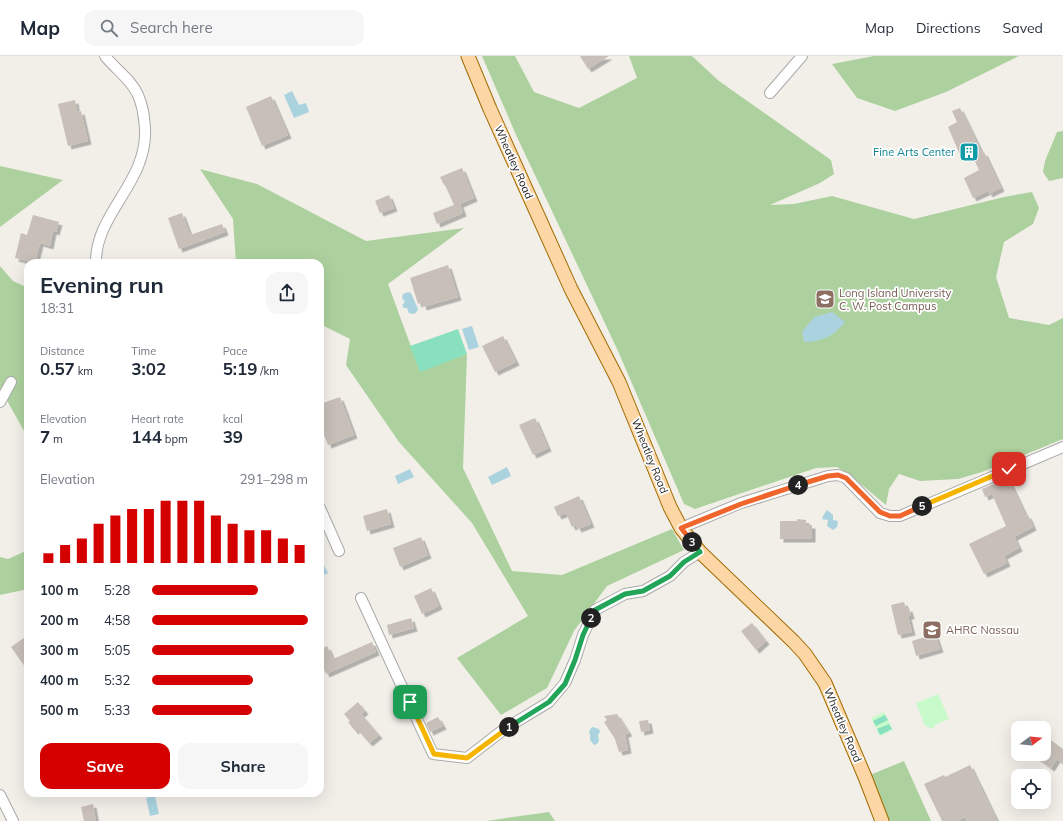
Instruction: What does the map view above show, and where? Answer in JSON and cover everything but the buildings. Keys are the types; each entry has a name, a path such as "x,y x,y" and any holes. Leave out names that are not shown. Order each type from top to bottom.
{"main road":[{"name":"Wheatley Road","path":"468,56 490,109 572,289 619,382 670,507 681,528 700,552 794,642 825,683 882,821"}],"street":[{"path":"96,259 98,242 105,225 139,166 145,133 144,112 138,95 126,77 105,56"},
{"path":"770,92 802,56"},
{"path":"0,402 11,382"},
{"path":"681,528 741,504 828,476 838,475 846,478 880,512 890,516 900,516 1063,447"},
{"path":"324,517 339,551"},
{"path":"361,598 434,754 467,758 503,730 549,702 565,684 583,635 595,610 625,594 643,591 670,576 684,562 700,552"},
{"path":"0,795 13,821"}],"green space":[{"name":"Long Island University C. W. Post Campus","path":"482,56 515,56 534,92 579,108 637,78 629,56 692,56 719,81 831,160 834,174 820,183 770,205 794,204 832,196 914,219 1004,197 1032,192 1039,208 1033,224 1004,242 996,277 1009,318 1049,325 1063,318 1063,439 982,472 958,479 920,481 899,474 889,489 886,505 856,480 837,467 816,468 695,509 684,504 618,351 517,137"},
{"path":"874,56 1019,56 946,92 895,111 857,98 832,64"},
{"path":"1063,131 1063,178 1049,181 1043,172 1045,161 1057,132"},
{"path":"0,166 63,180 0,227"},
{"path":"200,169 257,184 366,241 464,228 388,284 420,371 467,354 463,468 512,571 562,575 672,529 684,550 607,586 574,631 547,688 501,715 457,658 528,616 472,523 399,442 346,365 350,339 324,326 324,259 236,259 233,219"},
{"path":"0,266 13,281 24,286 24,431 0,388"},
{"path":"458,329 467,354 420,372 410,346"},
{"path":"24,552 24,590 0,595 0,557 8,559"},
{"path":"938,694 949,719 935,725 934,729 925,726 916,703"},
{"path":"884,712 893,730 880,736 871,718"},
{"path":"885,715 888,720 876,726 873,721"},
{"path":"889,724 892,729 880,735 877,729"},
{"path":"904,761 931,821 882,821 865,777"},
{"path":"549,812 555,821 486,821"}],"water":[{"path":"292,91 299,105 306,103 309,112 294,118 284,95"},
{"path":"408,292 411,293 418,309 416,313 409,313 407,308 404,308 402,305 405,302 402,298 403,294"},
{"path":"832,312 845,322 841,327 827,337 816,341 804,342 802,332 814,317"},
{"path":"472,326 479,347 469,350 462,329"},
{"path":"507,467 511,476 492,485 488,477"},
{"path":"410,469 414,477 398,484 395,476"},
{"path":"827,510 833,515 833,520 838,521 837,527 833,530 827,526 828,520 822,519"},
{"path":"324,565 328,573 324,575"},
{"path":"593,727 599,729 600,732 598,735 599,741 594,745 590,740 589,732"},
{"path":"155,797 159,814 150,816 146,798"}],"place":[{"name":"Fine Arts Center","path":"969,152"},
{"name":"Long Island University C. W. Post Campus","path":"825,299"},
{"name":"AHRC Nassau","path":"932,630"}],"route":[{"path":"410,702 434,754 467,758 503,730 549,702 565,684 583,635 595,610 625,594 643,591 670,576 684,562 700,552 681,528 741,504 828,476 838,475 846,478 880,512 890,516 900,516 1009,469"}]}
